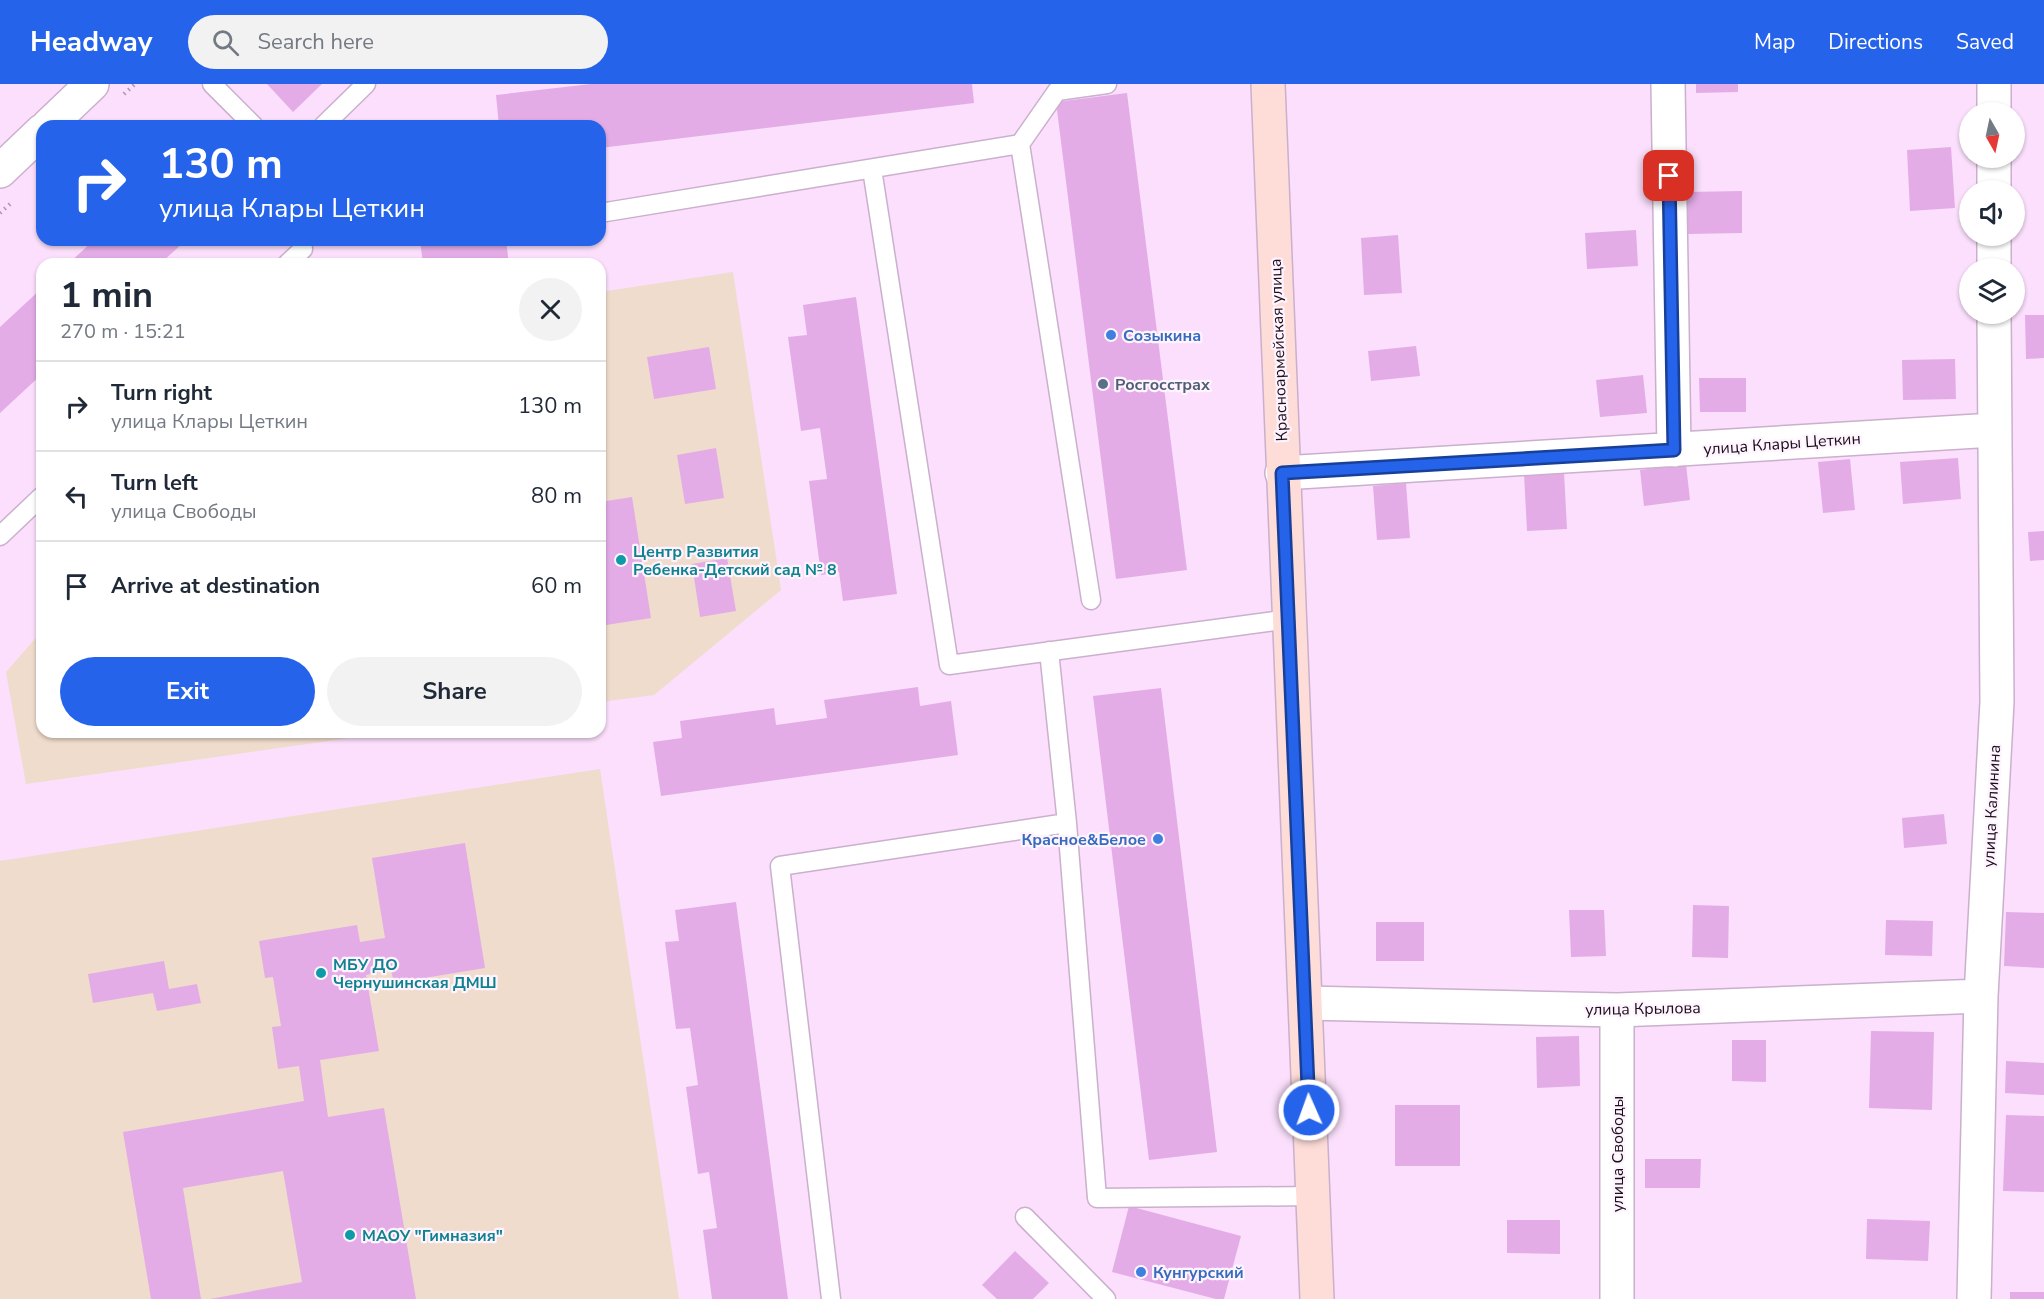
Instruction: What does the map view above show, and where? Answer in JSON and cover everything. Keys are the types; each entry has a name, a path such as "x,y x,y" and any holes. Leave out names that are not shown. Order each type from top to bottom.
{"street":[{"path":"54,120 92,84"},
{"name":"Красноармейская улица","path":"1268,84 1317,1299"},
{"path":"1668,84 1674,450"},
{"path":"1994,84 1994,102"},
{"path":"0,171 36,137"},
{"name":"улица Калинина","path":"1974,1299 1981,996 1997,702 1994,324"},
{"name":"улица Клары Цеткин","path":"1282,473 1994,430"},
{"name":"улица Крылова","path":"1306,1003 1617,1010 1981,996"},
{"name":"улица Свободы","path":"1617,1010 1617,1299"}],"lane":[{"path":"212,84 248,120"},
{"path":"329,120 366,84"},
{"path":"1091,600 1020,144 1057,91 1107,84"},
{"path":"606,212 1020,144"},
{"path":"872,169 949,665 1289,619"},
{"path":"293,258 303,249 303,246"},
{"path":"0,536 36,502"},
{"path":"1049,651 1067,824 1097,1198 1312,1196"},
{"path":"831,1299 780,866 1067,824"},
{"path":"1025,1217 1106,1299"}],"shaded area":[{"path":"733,272 781,590 654,695 606,701 606,291"},
{"path":"36,638 36,738 350,738 26,784 6,672"},
{"path":"600,769 679,1299 0,1299 0,861"}],"building":[{"path":"267,84 322,84 293,112"},
{"path":"591,84 972,84 974,103 606,147 606,120 498,120 496,95"},
{"path":"1696,84 1738,84 1738,92 1696,93"},
{"path":"1127,93 1187,570 1116,579 1056,102"},
{"path":"1951,147 1955,208 1910,211 1907,150"},
{"path":"1742,191 1742,233 1688,234 1688,192"},
{"path":"1636,230 1638,266 1587,269 1585,233"},
{"path":"1398,235 1402,293 1364,295 1361,238"},
{"path":"88,246 180,246 166,258 74,258"},
{"path":"421,246 507,246 508,258 422,258"},
{"path":"36,294 36,380 0,413 0,327"},
{"path":"856,297 897,594 843,601 839,572 821,575 809,481 827,479 820,428 801,431 788,337 807,335 803,305"},
{"path":"2025,315 2044,315 2044,358 2026,359"},
{"path":"1416,346 1420,376 1371,381 1368,351"},
{"path":"709,347 716,389 654,399 647,357"},
{"path":"1955,359 1956,399 1903,400 1902,360"},
{"path":"1643,375 1647,413 1600,417 1596,380"},
{"path":"1699,378 1746,378 1746,412 1700,412"},
{"path":"716,448 724,498 685,504 677,455"},
{"path":"1958,458 1961,499 1903,504 1900,462"},
{"path":"1850,459 1855,510 1823,513 1818,462"},
{"path":"1686,464 1690,500 1644,506 1640,470"},
{"path":"1564,472 1567,529 1527,531 1524,474"},
{"path":"1406,483 1410,538 1377,540 1373,486"},
{"name":"Центр Развития Ребенка-Детский сад № 8","path":"632,497 651,618 606,625 606,501"},
{"path":"2044,531 2044,560 2030,561 2028,532"},
{"path":"727,558 736,611 700,617 692,564"},
{"path":"918,687 920,706 951,701 958,755 661,796 653,742 682,738 680,721 774,708 776,725 827,718 824,700"},
{"path":"1161,688 1217,1152 1149,1160 1093,696"},
{"path":"1944,814 1947,844 1904,848 1902,818"},
{"path":"465,843 485,968 394,983 391,970 366,975 379,1051 320,1060 328,1117 384,1108 416,1299 210,1299 302,1282 283,1171 183,1188 201,1299 151,1299 123,1132 304,1101 299,1066 278,1069 272,1027 281,1026 273,977 265,978 259,941 357,925 360,942 385,938 372,858"},
{"path":"736,902 788,1299 712,1299 703,1230 717,1228 709,1172 698,1174 686,1087 698,1085 690,1028 676,1029 665,942 679,941 675,910"},
{"path":"1693,905 1729,906 1728,958 1692,957"},
{"path":"1569,910 1604,910 1606,956 1571,957"},
{"path":"2006,912 2044,913 2044,968 2004,966"},
{"path":"1886,920 1933,921 1932,956 1885,955"},
{"path":"1376,922 1424,922 1424,961 1376,961"},
{"path":"164,961 169,989 197,984 201,1003 157,1011 153,993 93,1003 88,974"},
{"path":"1871,1031 1934,1032 1932,1110 1869,1108"},
{"path":"1579,1036 1580,1086 1537,1088 1536,1037"},
{"path":"1732,1040 1766,1040 1766,1082 1732,1081"},
{"path":"2006,1061 2044,1063 2044,1095 2005,1093"},
{"path":"1395,1105 1460,1105 1460,1166 1395,1166"},
{"path":"2006,1115 2044,1116 2044,1192 2003,1191"},
{"path":"1645,1159 1701,1159 1700,1188 1645,1188"},
{"path":"1129,1206 1241,1236 1224,1299 1216,1299 1112,1272"},
{"path":"1867,1219 1930,1221 1928,1261 1866,1259"},
{"path":"1507,1220 1560,1220 1560,1254 1507,1253"},
{"path":"1015,1251 1049,1283 1033,1299 997,1299 982,1285"},
{"path":"2010,1292 2044,1292 2044,1299 2010,1299"}],"place":[{"name":"Созыкина","path":"1111,335"},
{"name":"Росгосстрах","path":"1103,384"},
{"name":"Центр Развития Ребенка-Детский сад № 8","path":"621,560"},
{"name":"Красное&Белое","path":"1158,839"},
{"name":"МБУ ДО Чернушинская ДМШ","path":"321,973"},
{"name":"МАОУ \"Гимназия\"","path":"350,1235"},
{"name":"Кунгурский","path":"1141,1272"}],"route":[{"path":"1309,1110 1282,473 1674,450 1669,176"}]}
